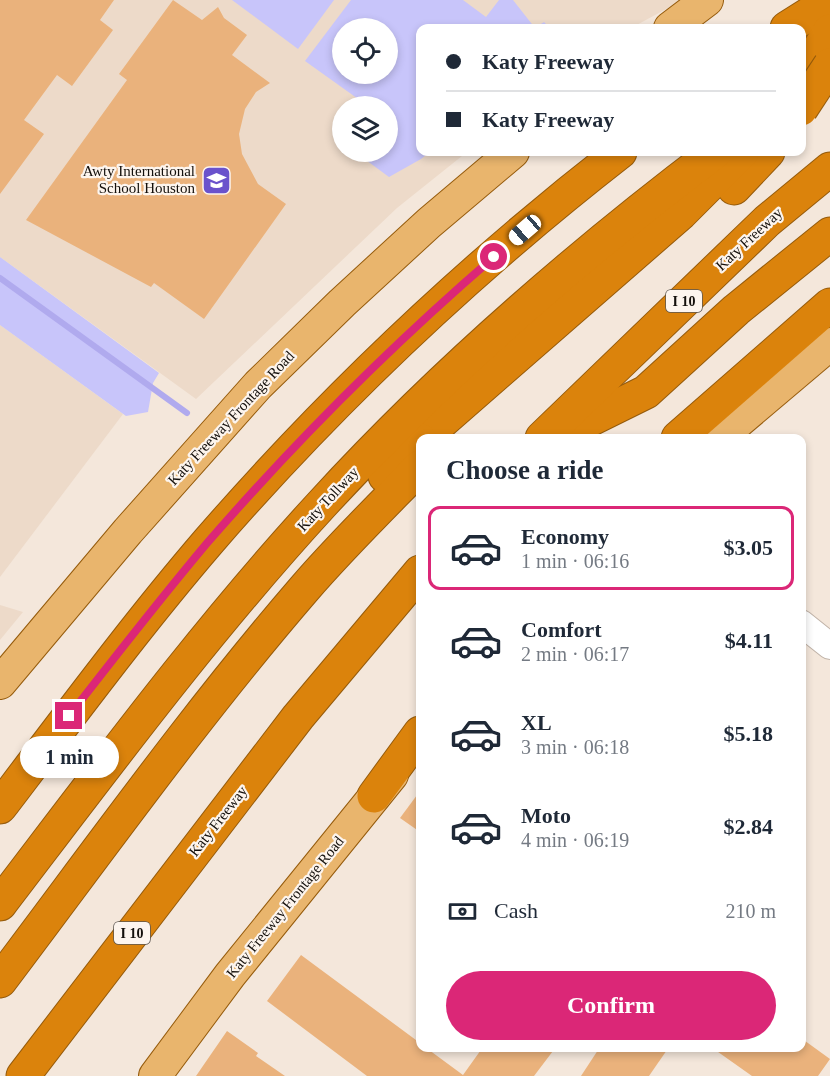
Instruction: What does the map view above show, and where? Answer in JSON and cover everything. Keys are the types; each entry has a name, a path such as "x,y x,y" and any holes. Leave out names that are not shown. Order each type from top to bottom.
{"highway":[{"path":"793,24 830,0"},
{"path":"806,70 830,31"},
{"path":"806,101 830,65"},
{"path":"806,88 830,72"},
{"path":"0,807 179,578 248,497 300,441 364,376 478,270 615,156"},
{"name":"Katy Tollway","path":"0,904 194,652 237,599 329,496 374,449 488,340 632,216 711,156"},
{"path":"427,434 681,213 738,156"},
{"path":"457,434 696,225 764,156"},
{"name":"Katy Freeway","path":"546,434 767,221 830,170"},
{"path":"561,434 646,392 736,310 830,234"},
{"path":"683,434 830,305"},
{"path":"0,981 246,628 334,528 416,444"},
{"path":"0,946 152,763 305,588 416,471"},
{"name":"Katy Freeway","path":"23,1076 298,717 416,577"},
{"path":"374,796 416,738"}],"main road":[{"path":"675,24 707,0"},
{"name":"Katy Freeway Frontage Road","path":"0,683 128,531 258,385 429,223 508,156"},
{"path":"724,434 830,344"},
{"name":"Katy Freeway Frontage Road","path":"155,1076 230,975 374,796 416,748"}],"street":[{"path":"806,627 830,646"}],"shaded area":[{"name":"Awty International School Houston","path":"0,0 683,0 638,24 416,24 416,156 462,156 397,208 196,399 0,257"},
{"path":"232,0 334,0 298,49"},
{"path":"351,0 463,0 486,17 499,0 513,0 532,24 416,24 416,156 425,156 389,177 369,162 398,162 398,96 354,96 337,84 398,84 398,18 337,18"},
{"path":"332,25 332,80 305,61"},
{"path":"0,257 159,373 153,383 148,412 126,416 0,325"},
{"path":"0,325 123,414 0,577"},
{"path":"0,605 23,612 0,640"}],"building":[{"path":"0,0 114,0 100,20 113,30 72,86 57,75 24,120 44,134 0,194"},
{"path":"173,0 202,20 218,7 224,18 247,35 232,55 270,83 256,92 245,109 239,134 242,154 258,184 286,204 204,319 154,283 151,287 26,220 127,80 119,74"},
{"path":"416,796 416,829 400,818"},
{"path":"301,955 416,1040 416,1052 432,1052 463,1075 479,1052 552,1052 534,1076 367,1076 267,1001"},
{"path":"227,1031 258,1053 256,1056 285,1076 196,1076"},
{"path":"806,1042 830,1059 818,1076 752,1076 718,1052 806,1052"},
{"path":"597,1052 666,1052 649,1076 581,1076"}],"waterway":[{"path":"0,278 187,413"}],"place":[{"name":"Awty International School Houston","path":"216,180"}],"route":[{"path":"69,716 207,544 261,483 356,384 494,257"}]}
